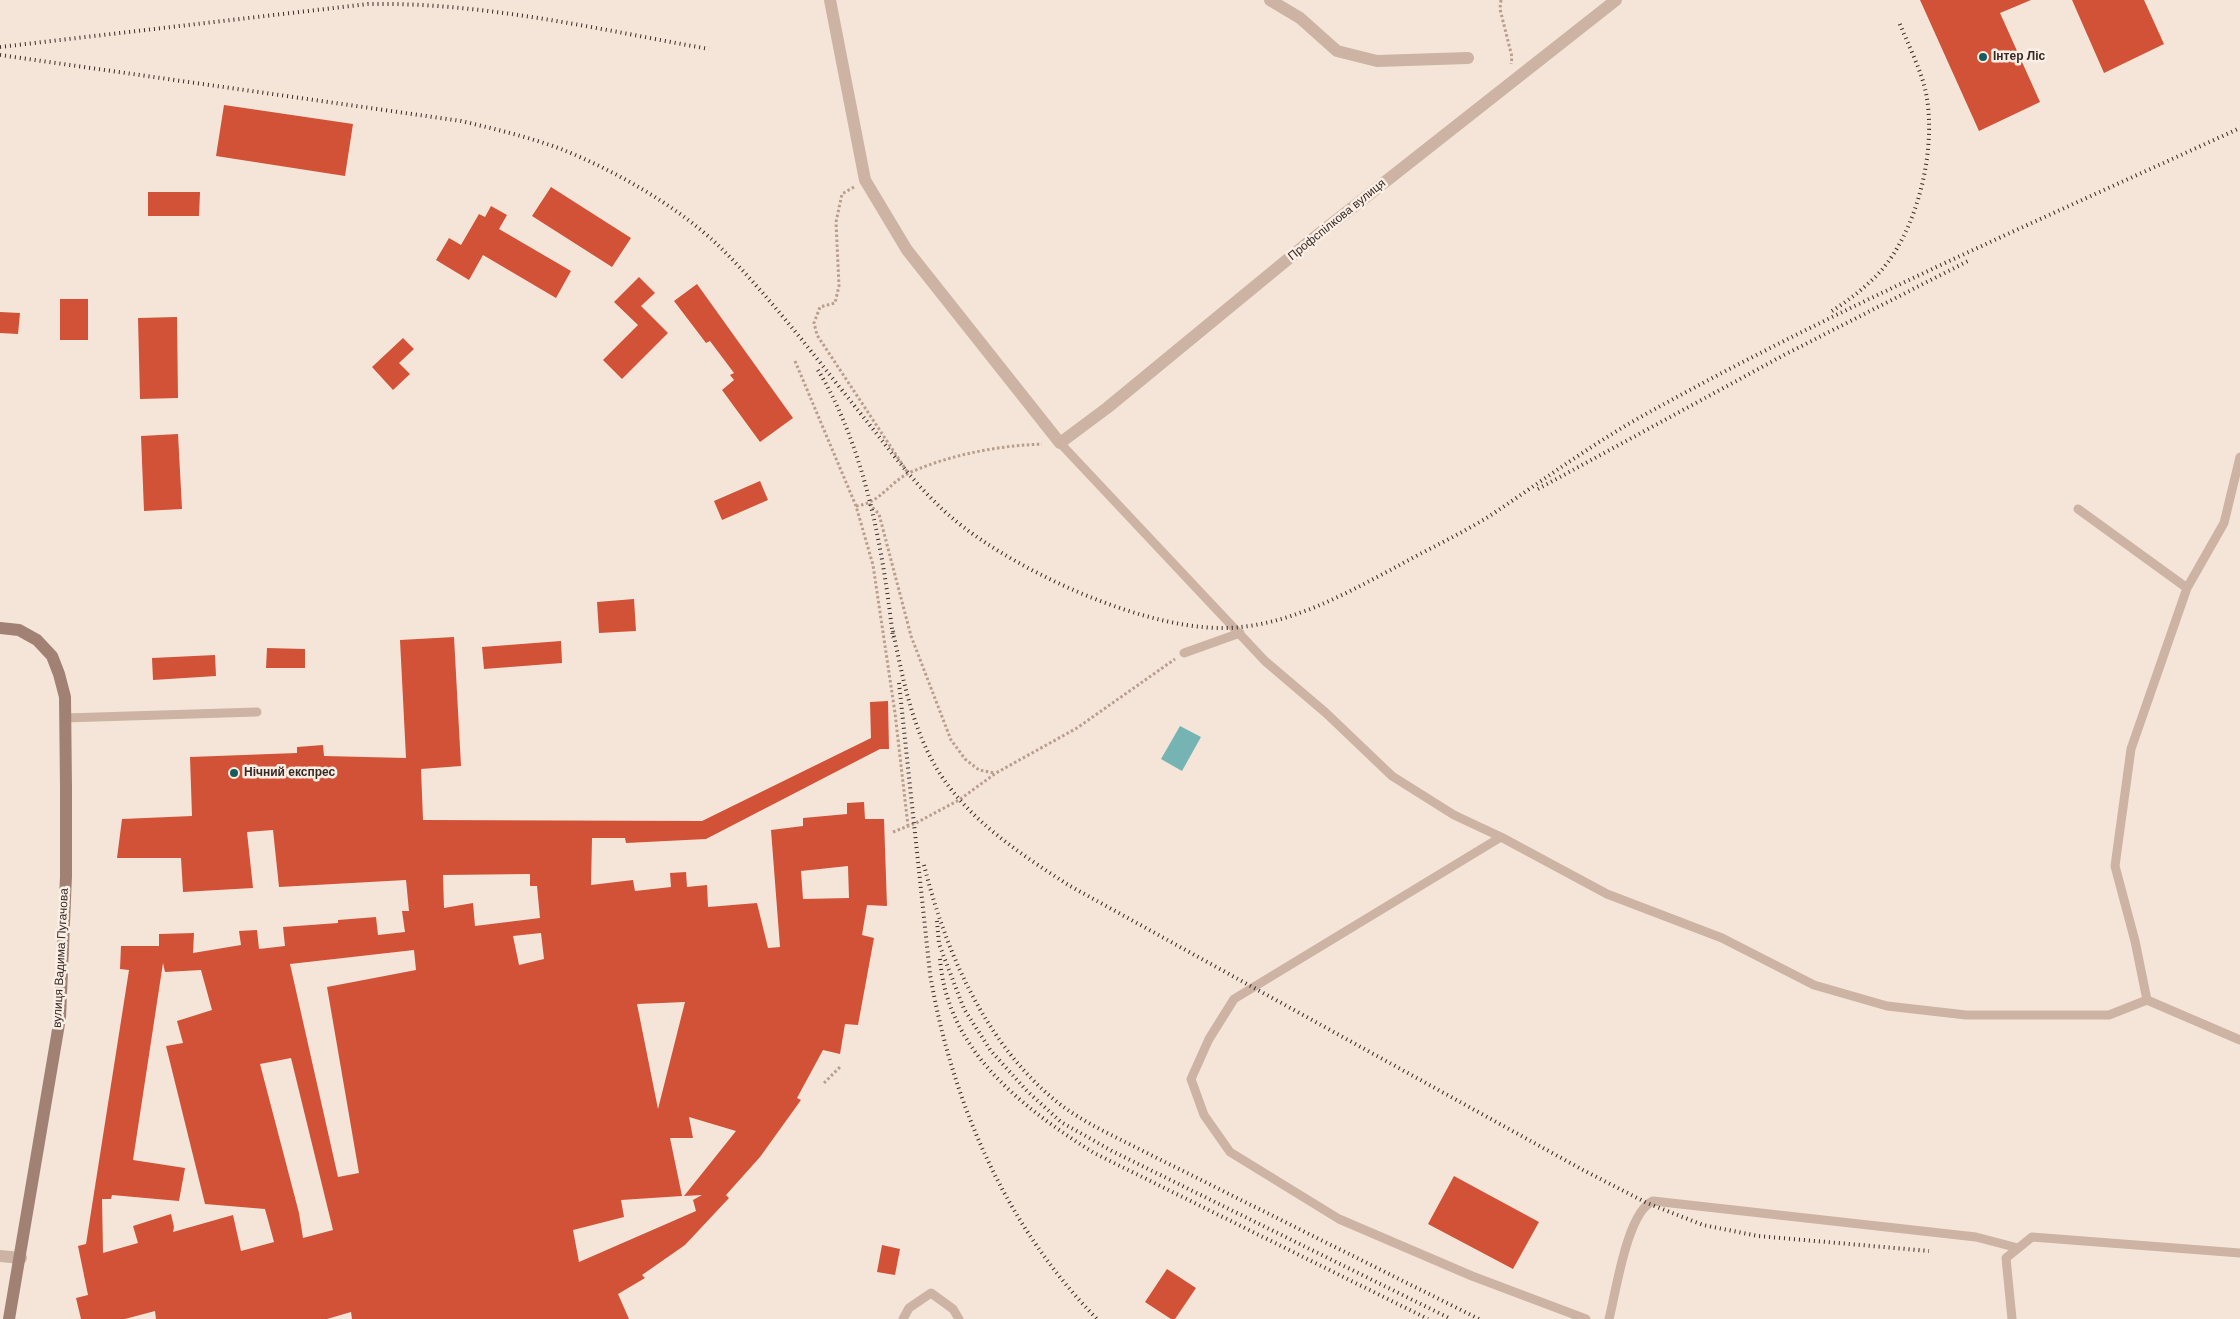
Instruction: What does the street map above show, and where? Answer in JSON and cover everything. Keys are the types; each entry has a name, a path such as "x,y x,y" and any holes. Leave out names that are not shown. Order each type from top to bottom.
{"street":[{"path":"830,0 865,180 907,250 1060,443"},
{"path":"1270,0 1300,18 1337,50 1377,61 1468,58"},
{"name":"Профспілкова вулиця","path":"1060,443 1107,408 1310,241 1616,0"},
{"name":"вулиця Вадима Пугачова","path":"0,628 19,630 37,640 52,656 65,697 66,876 60,1018 9,1319"},
{"path":"0,1256 20,1258"}],"lane":[{"path":"1060,443 1266,661 1326,713 1392,776 1454,815 1501,837 1607,894 1722,938 1814,986 1888,1006 1966,1015 2109,1015 2147,1000 2240,1040"},
{"path":"2147,1000 2135,941 2114,866 2131,749 2187,588 2224,524 2240,458"},
{"path":"2078,509 2187,588"},
{"path":"1184,653 1240,633"},
{"path":"65,718 257,712"},
{"path":"1501,837 1234,999 1208,1039 1192,1079 1204,1115 1230,1152 1339,1219 1472,1276 1586,1319"},
{"path":"1609,1319 1630,1229 1647,1203 1653,1200 1976,1237 2018,1248"},
{"path":"2012,1319 2006,1258 2032,1236 2240,1253"},
{"path":"903,1319 909,1308 931,1292 953,1309 959,1319"}],"path":[{"path":"1501,0 1500,9 1512,57 1508,85"},
{"path":"865,180 842,194 836,222 839,286 835,303 820,307 814,323 817,336 908,473"},
{"path":"795,361 856,506 873,565 895,712 908,826"},
{"path":"856,506 869,504 908,473 958,454 1018,445 1060,443"},
{"path":"869,504 879,514 911,636 951,740 966,759 979,770 996,773"},
{"path":"893,832 959,800 996,773 1077,728 1184,653"},
{"path":"824,1083 840,1067"}],"water":[{"path":"1180,726 1201,737 1182,771 1161,759"}],"building":[{"name":"Інтер Ліс","path":"1920,0 2031,0 2000,13 2040,102 1979,131"},
{"path":"2072,0 2144,0 2164,44 2104,73"},
{"path":"224,105 353,124 345,176 216,156"},
{"path":"551,187 631,238 612,267 532,216"},
{"path":"148,192 200,192 199,216 148,216"},
{"path":"491,206 507,215 499,229 571,271 556,298 483,255 469,280 436,260 449,238 461,245 479,214 485,217"},
{"path":"639,277 655,293 641,306 668,333 622,379 603,360 638,325 614,302"},
{"path":"697,284 793,418 760,442 722,390 734,380 730,375 734,373 710,341 706,343 674,301"},
{"path":"60,299 88,299 88,340 60,340"},
{"path":"0,312 20,313 18,334 0,333"},
{"path":"177,317 178,398 140,399 138,318"},
{"path":"403,338 414,349 399,363 410,374 393,390 372,367"},
{"path":"178,434 182,509 144,511 141,436"},
{"path":"760,481 768,500 722,520 714,501"},
{"path":"634,599 636,631 599,633 597,602"},
{"path":"454,637 461,766 421,769 423,820 702,821 871,738 870,702 888,701 889,749 880,749 706,839 626,843 625,838 592,838 591,885 633,880 635,891 671,887 670,873 686,872 687,887 707,885 708,907 757,903 768,948 780,947 771,830 803,826 803,818 847,814 847,803 864,802 865,819 884,819 887,906 867,905 862,935 874,938 858,1025 845,1024 840,1054 823,1050 797,1098 801,1100 760,1157 726,1195 729,1198 685,1245 642,1275 645,1278 618,1294 629,1319 352,1319 351,1312 327,1319 156,1319 155,1311 125,1319 81,1319 76,1298 88,1295 78,1246 86,1244 129,970 120,969 121,946 159,946 159,934 194,933 193,953 241,945 239,931 257,930 259,949 285,946 283,927 338,923 338,920 376,917 378,935 405,932 402,911 409,911 406,880 279,887 273,830 247,832 253,888 183,892 181,858 117,858 122,819 192,816 190,757 297,753 297,747 323,745 324,756 406,758 400,640","holes":["848,866 849,898 803,899 801,871","530,874 530,886 537,886 540,918 475,926 473,903 444,908 443,875","541,933 544,959 519,965 513,936","414,950 416,970 327,987 359,1173 338,1177 290,964","163,963 165,972 201,970 212,1010 177,1021 183,1043 166,1046 205,1204 265,1209 274,1242 241,1251 233,1215 173,1232 174,1227 171,1214 133,1226 138,1243 103,1253 102,1199 111,1199 112,1195 179,1201 185,1168 133,1160","685,1002 658,1109 637,1004","291,1058 333,1230 303,1238 299,1213 260,1064","689,1117 736,1131 684,1196 702,1195 693,1200 696,1211 579,1262 573,1230 624,1217 621,1200 682,1196 670,1138 693,1138"]},
{"path":"561,641 562,663 484,669 482,647"},
{"path":"267,648 305,649 305,668 266,668"},
{"path":"215,655 216,676 153,680 152,658"},
{"path":"1454,1176 1539,1222 1513,1269 1428,1224"},
{"path":"882,1245 900,1249 895,1275 877,1272"},
{"path":"1167,1269 1196,1288 1175,1319 1171,1319 1145,1302"}],"railway":[{"path":"0,47 368,4 454,7 497,12 582,25 709,49"},
{"path":"1832,311 1869,283 1893,254 1905,234 1921,187 1929,139 1929,115 1924,85 1899,22"},
{"path":"0,55 461,121 549,145 582,158 646,191 686,218 721,248 779,312 910,476 937,504 964,527 1037,573 1079,592 1123,609 1166,621 1206,627 1241,627 1262,624 1302,612 1340,596 1477,524 1605,438 1718,375 1940,265 2240,128"},
{"path":"1538,489 1784,355 1968,261"},
{"path":"818,370 834,400 860,466 884,570 893,638"},
{"path":"893,631 913,715 925,747 945,782 976,817 1012,847 1070,886 1583,1170 1647,1203 1703,1225 1758,1236 1929,1251"},
{"path":"899,683 930,974 952,1069 968,1115 987,1159 1010,1202 1035,1243 1064,1282 1097,1319"},
{"path":"924,865 944,931 972,994 989,1024 1009,1052 1057,1102 1113,1136 1479,1319"},
{"path":"937,921 939,944 964,1009 991,1051 1027,1091 1061,1122 1112,1151 1451,1319"},
{"path":"940,959 946,992 957,1022 973,1049 993,1074 1041,1117 1094,1153 1428,1319"}],"place":[{"name":"Інтер Ліс","path":"1983,57"},
{"name":"Нічний експрес","path":"234,773"}]}
